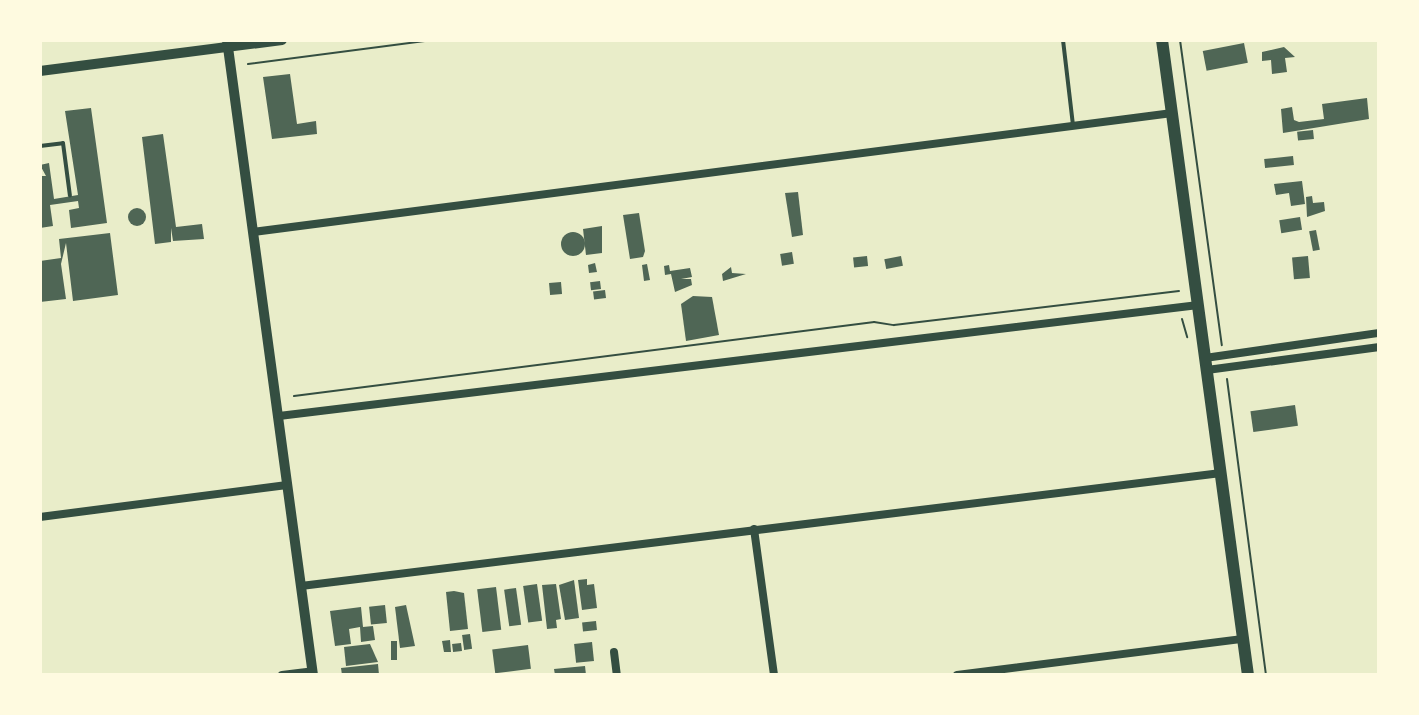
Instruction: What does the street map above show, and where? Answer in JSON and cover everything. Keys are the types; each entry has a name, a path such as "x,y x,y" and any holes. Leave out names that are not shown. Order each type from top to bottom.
{"main road":[{"path":"1162,40 1248,675"}],"street":[{"path":"40,71 228,43 282,40"},
{"path":"228,43 313,673 282,675"},
{"path":"253,232 1172,113"},
{"path":"279,416 1198,305"},
{"path":"1206,364 1276,348 1379,333"},
{"path":"1343,337 1345,352"},
{"path":"1206,364 1278,361 1379,347"},
{"path":"1276,348 1278,361"},
{"path":"301,586 1221,473"},
{"path":"40,517 287,485"},
{"path":"754,529 774,675"},
{"path":"957,675 1243,639"},
{"path":"614,652 617,675"}],"lane":[{"path":"1063,40 1073,126"},
{"path":"40,146 63,143 70,196"}],"path":[{"path":"248,64 432,40"},
{"path":"294,396 874,322 894,325 1179,291"},
{"path":"1180,307 1185,338"}],"building":[{"path":"1244,43 1248,63 1207,71 1203,51"},
{"path":"1284,47 1295,57 1285,58 1287,72 1272,74 1271,60 1262,61 1262,52"},
{"path":"290,74 297,124 316,121 317,134 272,139 263,77"},
{"path":"1367,98 1369,119 1283,133 1281,109 1292,107 1294,120 1299,122 1324,119 1322,104"},
{"path":"91,108 107,223 71,228 69,210 79,208 78,201 50,205 53,226 40,228 40,176 46,176 40,165 49,163 54,199 78,195 65,111"},
{"path":"1313,130 1314,139 1298,141 1297,132"},
{"path":"163,134 176,227 202,224 204,239 173,241 171,228 171,242 155,244 142,137"},
{"path":"1293,156 1294,165 1265,168 1264,159"},
{"path":"1302,181 1305,204 1291,206 1289,193 1276,195 1274,184"},
{"path":"798,192 803,235 792,237 785,193"},
{"path":"1312,196 1313,203 1324,202 1325,211 1307,217 1306,197"},
{"path":"137,208 146,217 137,226 128,217"},
{"path":"639,213 645,251 643,257 630,259 623,215"},
{"path":"1300,217 1302,230 1281,233 1279,220"},
{"path":"602,226 602,253 586,255 583,229"},
{"path":"1316,230 1320,250 1313,251 1309,231"},
{"path":"573,232 582,235 585,244 582,253 573,256 564,253 561,244 564,235"},
{"path":"110,233 118,295 73,301 66,243 61,264 66,299 40,302 40,261 61,258 59,239"},
{"path":"792,252 794,264 782,266 780,254"},
{"path":"867,256 868,266 854,267 853,257"},
{"path":"901,256 903,266 886,269 884,259"},
{"path":"1308,256 1310,278 1294,279 1292,257"},
{"path":"595,263 597,272 589,273 588,265"},
{"path":"647,264 650,280 644,281 642,265"},
{"path":"669,265 670,271 690,268 692,277 681,279 691,279 692,285 675,292 671,274 665,275 664,266"},
{"path":"731,267 732,273 746,274 723,281 722,274"},
{"path":"600,281 601,289 591,290 590,282"},
{"path":"561,282 562,294 550,295 549,283"},
{"path":"605,290 606,298 594,299 593,291"},
{"path":"693,296 712,297 719,335 686,341 681,304"},
{"path":"1295,405 1298,426 1253,432 1250,411"},
{"path":"587,579 587,585 594,584 597,608 582,610 578,580"},
{"path":"574,580 579,618 565,620 559,585"},
{"path":"537,584 542,621 528,623 523,586"},
{"path":"556,584 561,619 556,620 557,628 547,629 542,585"},
{"path":"496,587 501,630 482,632 477,589"},
{"path":"516,588 521,625 509,626 504,590"},
{"path":"446,592 464,593 468,629 450,631"},
{"path":"385,605 387,623 371,625 369,607"},
{"path":"406,605 415,646 400,648 395,607"},
{"path":"361,607 363,627 373,626 375,640 361,642 360,627 349,629 351,644 335,646 330,611"},
{"path":"596,621 597,630 583,631 582,622"},
{"path":"470,634 472,649 464,650 462,635"},
{"path":"450,640 451,652 444,652 442,641"},
{"path":"391,641 397,641 397,660 391,660"},
{"path":"592,642 594,661 576,663 574,644"},
{"path":"461,643 462,651 453,652 452,644"},
{"path":"370,644 378,662 346,666 344,647"},
{"path":"528,645 531,669 495,673 492,649"},
{"path":"378,664 379,675 342,675 341,668"},
{"path":"585,666 586,675 555,675 554,669"}]}
